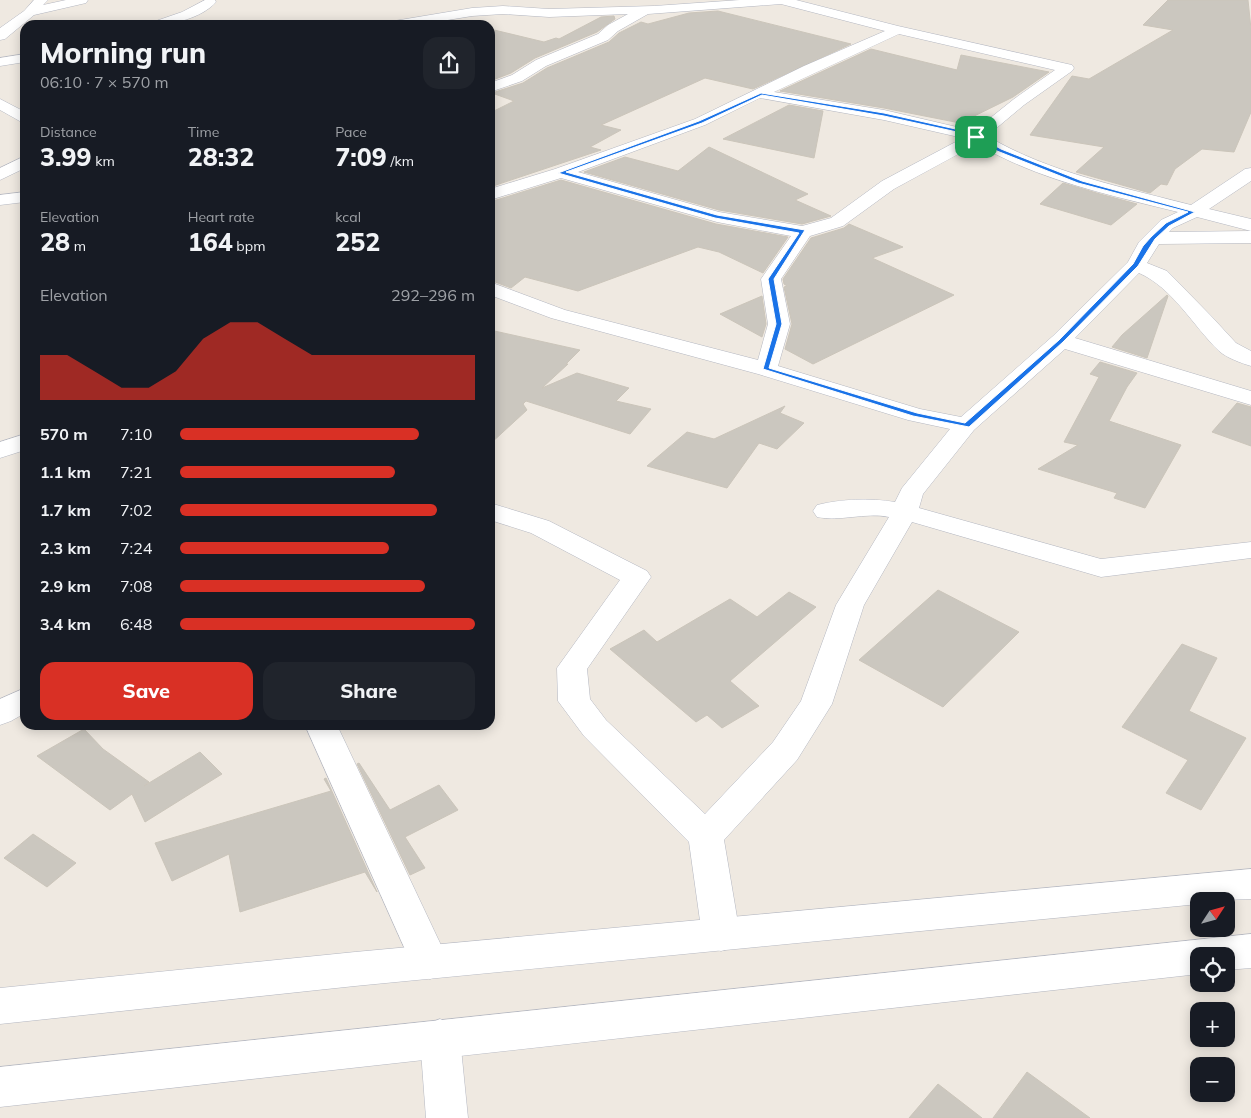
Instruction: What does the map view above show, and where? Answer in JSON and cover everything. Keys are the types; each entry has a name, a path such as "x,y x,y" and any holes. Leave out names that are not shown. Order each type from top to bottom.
{"street":[{"path":"0,36 32,5 82,0"},
{"path":"424,20 472,12 503,10 549,12 646,10 786,0 898,30 1067,68 1019,102 976,137 888,185 837,222 803,232 717,217 561,173"},
{"path":"172,20 210,2"},
{"path":"495,86 517,78 540,63 603,37 613,28 646,10"},
{"path":"495,193 561,173 700,122 809,69 898,30"},
{"path":"0,62 20,59"},
{"path":"761,94 884,115 958,131 976,137 999,150 1080,182 1192,212 1251,225"},
{"path":"0,104 20,116"},
{"path":"0,175 20,164"},
{"path":"706,836 785,751 816,704 850,605 905,512 911,494 966,425 1061,341 1136,265 1146,246 1168,224 1192,212 1251,173"},
{"path":"0,200 20,198"},
{"path":"766,369 779,324 771,279 803,232"},
{"path":"1153,238 1251,237"},
{"path":"1136,265 1160,276 1205,321 1228,348 1251,359"},
{"path":"495,290 558,314 766,369 916,414 966,425"},
{"path":"1061,341 1251,398"},
{"path":"0,451 20,443"},
{"path":"826,511 878,507 905,512 1101,568 1251,550"},
{"path":"495,512 540,527 637,577 572,668 574,701 595,728 706,836 721,935"},
{"path":"0,714 20,702"},
{"path":"323,730 430,962"},
{"path":"0,1006 430,962 1251,884"},
{"path":"1235,953 1251,951"},
{"path":"0,1087 1190,958"},
{"path":"440,1038 447,1118"}],"building":[{"path":"1168,0 1248,0 1251,29 1251,112 1234,152 1202,149 1175,169 1167,185 1161,184 1150,193 1076,172 1104,147 1030,135 1072,76 1089,79 1173,30 1143,25"},
{"path":"718,11 851,44 753,89 705,78 601,125 621,130 590,147 601,150 495,185 495,110 514,101 495,94 495,92 523,83 547,68 609,42 619,33 641,22 648,24 689,13"},
{"path":"614,16 615,19 597,32 535,58 511,73 495,79 495,30 544,42 556,38 559,39 601,17"},
{"path":"871,49 957,70 961,55 1049,72 1013,97 960,123 780,91"},
{"path":"789,105 823,111 814,158 723,139"},
{"path":"709,147 808,194 795,200 831,216 802,224 719,210 584,172 625,157 678,171"},
{"path":"561,180 716,224 788,237 763,273 719,252 698,247 578,291 525,277 511,288 495,282 495,200"},
{"path":"1063,183 1137,204 1111,225 1040,204"},
{"path":"849,224 903,247 872,258 954,295 813,364 785,349 792,324 784,287 787,286 784,284 783,279 811,238 844,228"},
{"path":"1167,295 1147,358 1112,347 1122,335"},
{"path":"762,296 766,324 762,337 720,314"},
{"path":"495,331 580,350 542,388 577,373 629,388 616,401 651,409 630,434 526,401 523,404 527,410 495,439"},
{"path":"1100,362 1137,373 1127,387 1109,421 1181,445 1145,508 1114,498 1117,493 1038,469 1078,445 1064,442 1099,377 1090,374"},
{"path":"1237,403 1251,407 1251,446 1212,432"},
{"path":"785,406 780,413 804,423 777,449 759,443 727,488 647,466 687,432 714,439"},
{"path":"938,590 1019,632 943,707 859,660"},
{"path":"789,592 816,607 730,681 759,706 722,728 707,715 696,722 610,649 644,630 657,642 730,599 757,617"},
{"path":"1182,644 1217,658 1189,711 1246,738 1201,810 1166,793 1188,760 1122,727"},
{"path":"85,730 103,749 149,782 144,786 200,752 222,774 145,822 132,794 110,810 37,756"},
{"path":"359,763 390,810 439,785 458,810 405,837 425,868 410,875 357,764"},
{"path":"326,778 377,892 365,872 240,912 229,854 172,881 155,843 331,791 324,779"},
{"path":"33,834 76,863 47,887 4,858"},
{"path":"1027,1072 1090,1118 993,1118"},
{"path":"938,1084 982,1118 909,1118"}],"route":[{"path":"761,94 884,115 958,131 976,137 999,150 1080,182 1192,212 1168,224 1153,238 1146,246 1136,265 1061,341 966,425 916,414 766,369 779,324 771,279 803,232 717,217 561,173 700,122 761,94"}]}
